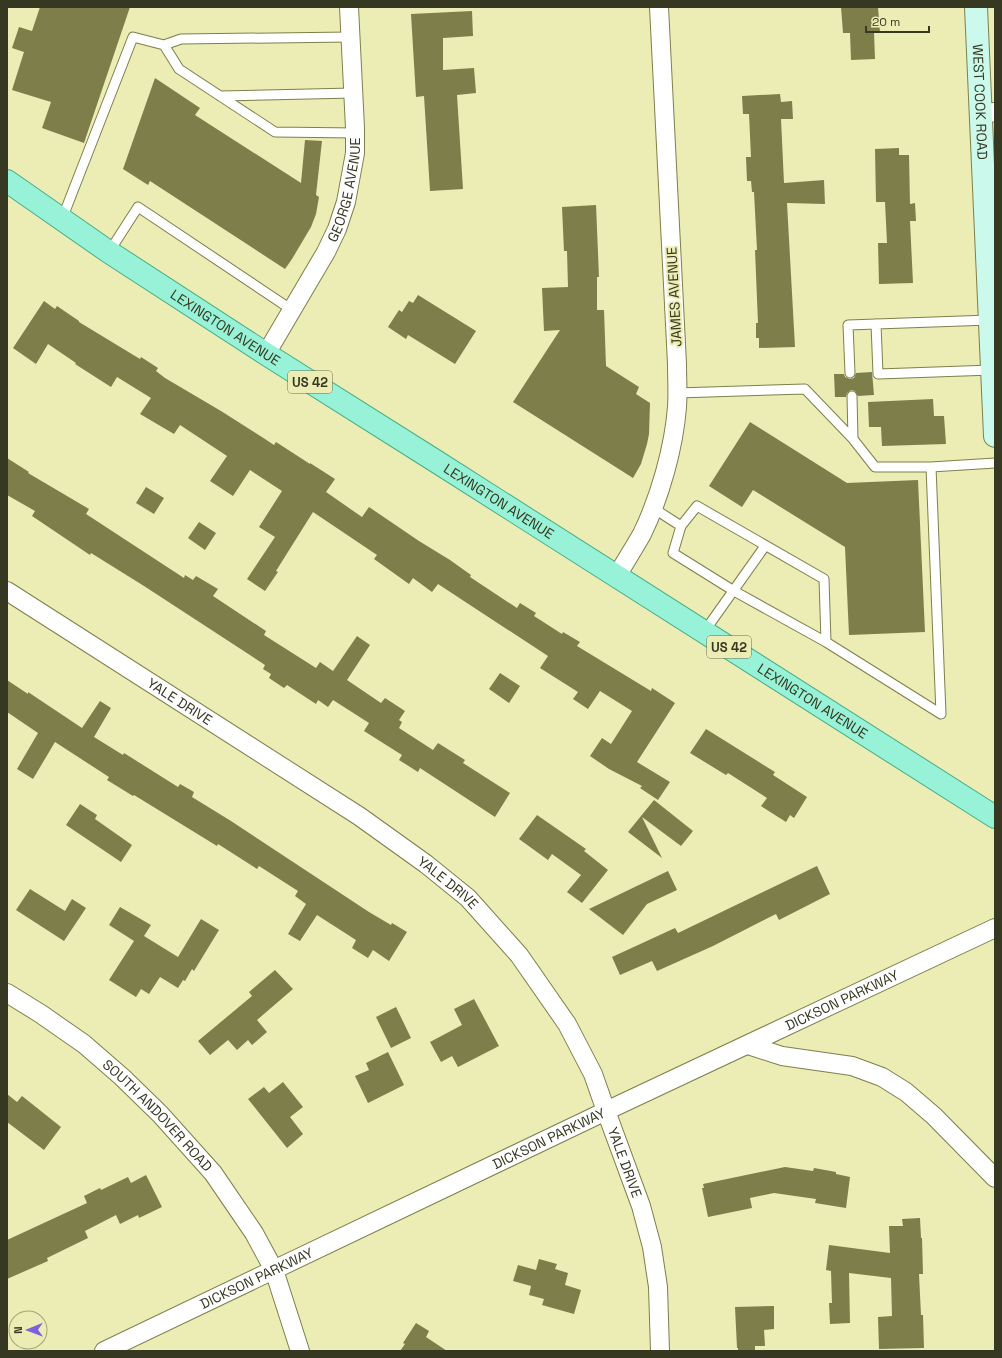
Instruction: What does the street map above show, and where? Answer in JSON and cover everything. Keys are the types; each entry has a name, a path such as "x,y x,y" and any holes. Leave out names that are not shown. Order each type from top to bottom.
{"main road":[{"name":"WEST COOK ROAD","path":"976,7 988,113 990,320 995,436"},
{"name":"LEXINGTON AVENUE","path":"7,181 109,252 266,354 995,816"}],"street":[{"name":"GEORGE AVENUE","path":"266,354 326,252 337,229 346,202 354,153 355,133 349,7"},
{"name":"JAMES AVENUE","path":"617,576 642,534 653,508 672,442 677,407 677,364 659,7"},
{"name":"YALE DRIVE","path":"7,591 360,816 420,859 468,898 519,955 567,1024 593,1074 641,1206 652,1247 658,1287 660,1351"},
{"name":"DICKSON PARKWAY","path":"104,1351 995,928"},
{"name":"SOUTH ANDOVER ROAD","path":"7,993 41,1014 84,1044 122,1077 160,1114 213,1173 254,1233 274,1270 300,1351"},
{"path":"748,1045 782,1056 852,1066 882,1077 906,1092 934,1116 995,1178"}],"lane":[{"path":"62,220 132,37 164,45 181,39 350,37"},
{"path":"164,45 179,69 275,132 355,133"},
{"path":"220,96 353,93"},
{"path":"109,252 138,207 292,310"},
{"path":"850,373 848,326 990,320"},
{"path":"876,324 878,374 992,370"},
{"path":"678,393 805,389 853,439 875,467 931,467 995,463"},
{"path":"852,396 853,439"},
{"path":"826,642 824,579 696,506 680,526 673,553 734,591 826,642 941,714 931,467"},
{"path":"653,508 680,526"},
{"path":"704,632 765,546"}],"building":[{"path":"40,7 130,7 84,143 42,128 51,102 12,90 24,52 12,48 19,27 32,31"},
{"path":"841,7 878,7 880,32 874,32 875,59 851,60 850,33 843,33"},
{"path":"472,11 473,36 443,38 443,70 474,68 476,93 457,95 463,189 430,191 424,96 416,97 411,14"},
{"path":"155,78 200,108 195,115 301,183 305,140 322,141 316,195 319,197 316,214 311,227 285,269 150,181 148,185 123,169"},
{"path":"780,94 781,102 792,101 793,119 781,119 784,183 824,180 825,204 787,203 795,347 759,348 759,338 756,338 756,323 758,323 755,250 757,250 754,192 752,192 751,181 747,181 746,157 751,157 749,114 743,114 742,96"},
{"path":"899,148 899,155 909,155 910,204 915,203 916,221 910,221 913,283 879,284 878,243 887,243 885,202 876,202 875,149"},
{"path":"596,205 599,277 597,277 597,310 604,310 606,366 639,387 636,394 650,403 649,434 647,444 641,464 633,478 513,402 560,330 544,331 542,288 568,287 567,251 564,251 562,207"},
{"path":"418,295 476,331 455,364 408,335 406,339 388,327 399,310 402,312 409,301 413,303"},
{"path":"44,301 55,309 57,306 79,322 140,359 141,357 158,368 156,371 165,378 221,411 274,445 276,442 335,479 326,492 362,517 369,507 450,560 471,575 470,577 517,608 520,603 536,613 534,616 562,634 563,632 580,642 577,646 651,691 652,688 675,703 637,762 670,782 658,800 640,788 642,786 609,769 590,756 602,738 611,744 632,711 600,691 588,709 573,699 578,692 540,668 548,656 438,584 432,592 413,578 409,584 374,559 377,555 313,512 276,571 278,572 265,591 247,579 275,537 259,527 282,491 250,470 233,496 210,481 227,456 180,425 174,434 140,414 151,398 117,377 111,387 75,364 76,363 48,344 36,364 13,348"},
{"path":"872,372 874,395 858,396 855,391 851,390 847,393 846,397 835,397 834,374 844,374 845,377 850,379 854,378 856,373"},
{"path":"933,399 934,416 944,416 946,444 882,446 881,427 869,427 868,402"},
{"path":"750,422 847,483 918,480 925,632 849,635 845,547 753,490 742,507 709,486"},
{"path":"7,458 29,472 28,473 89,509 86,514 184,578 185,575 193,580 196,576 218,589 213,596 266,631 264,635 316,668 320,662 333,671 357,636 370,645 347,680 381,703 385,698 405,711 399,720 402,722 399,728 433,750 438,743 465,760 463,763 510,793 495,817 420,768 418,772 399,760 402,755 364,731 369,723 333,700 328,707 318,700 316,704 287,685 284,688 269,678 271,674 263,669 265,665 144,586 91,553 90,555 32,516 35,511 7,495"},
{"path":"146,487 164,498 154,514 136,503"},
{"path":"199,522 216,533 205,550 188,538"},
{"path":"500,673 520,686 509,703 489,689"},
{"path":"7,680 28,694 28,692 82,728 100,701 111,708 94,737 123,755 124,753 178,787 180,784 194,792 192,797 369,912 391,925 392,923 407,932 389,961 373,950 368,958 352,948 356,940 317,915 300,941 288,934 306,904 295,896 298,891 259,866 257,869 218,844 217,846 134,795 133,796 107,780 109,777 55,742 33,779 17,769 38,733 7,712"},
{"path":"706,729 775,772 773,775 807,797 794,818 790,815 786,822 761,806 767,798 728,773 726,775 690,753"},
{"path":"654,800 693,831 681,846 642,817 662,858 628,832"},
{"path":"80,804 97,815 95,819 132,845 121,862 66,825"},
{"path":"537,815 586,849 584,851 608,870 582,903 567,892 581,875 552,854 548,860 519,839"},
{"path":"817,866 830,894 779,920 776,914 713,946 657,971 652,961 620,975 612,957 675,928 678,933"},
{"path":"668,871 677,890 647,904 623,935 589,909"},
{"path":"30,889 65,911 72,899 86,908 64,941 16,910"},
{"path":"120,907 151,925 144,936 178,957 201,919 219,930 194,971 192,969 185,981 183,980 178,988 160,977 149,994 141,989 136,997 109,980 134,941 109,925"},
{"path":"275,970 293,989 257,1020 267,1032 252,1045 248,1040 237,1050 228,1040 210,1055 198,1041 252,996 249,992"},
{"path":"474,999 499,1046 458,1067 452,1056 441,1062 430,1042 462,1025 454,1009"},
{"path":"396,1007 411,1038 391,1048 376,1017"},
{"path":"388,1052 404,1085 368,1103 355,1076 369,1070 366,1063"},
{"path":"283,1082 303,1107 290,1117 303,1134 287,1148 248,1099 264,1087 269,1093"},
{"path":"7,1094 17,1102 22,1096 61,1127 44,1150 7,1122"},
{"path":"785,1167 813,1171 814,1168 836,1172 836,1174 850,1177 846,1208 815,1203 816,1199 774,1193 750,1198 752,1208 708,1217 702,1188 704,1188 703,1184"},
{"path":"146,1175 162,1207 139,1218 138,1215 120,1224 116,1215 85,1231 88,1238 47,1258 48,1261 7,1279 7,1240 87,1203 84,1196 100,1188 101,1190 128,1177 131,1183"},
{"path":"920,1218 923,1274 919,1274 921,1315 923,1315 924,1348 879,1349 878,1317 892,1316 891,1278 849,1273 850,1323 830,1324 829,1303 832,1303 831,1271 826,1270 829,1245 890,1253 889,1226 903,1226 902,1219"},
{"path":"539,1259 557,1264 555,1269 568,1273 565,1285 581,1290 574,1314 542,1305 544,1299 529,1295 531,1286 513,1281 518,1265 536,1270"},
{"path":"774,1306 774,1329 764,1330 765,1346 755,1346 755,1351 738,1351 735,1307"},
{"path":"416,1323 429,1331 426,1337 447,1351 400,1351 405,1344 403,1343"}]}
